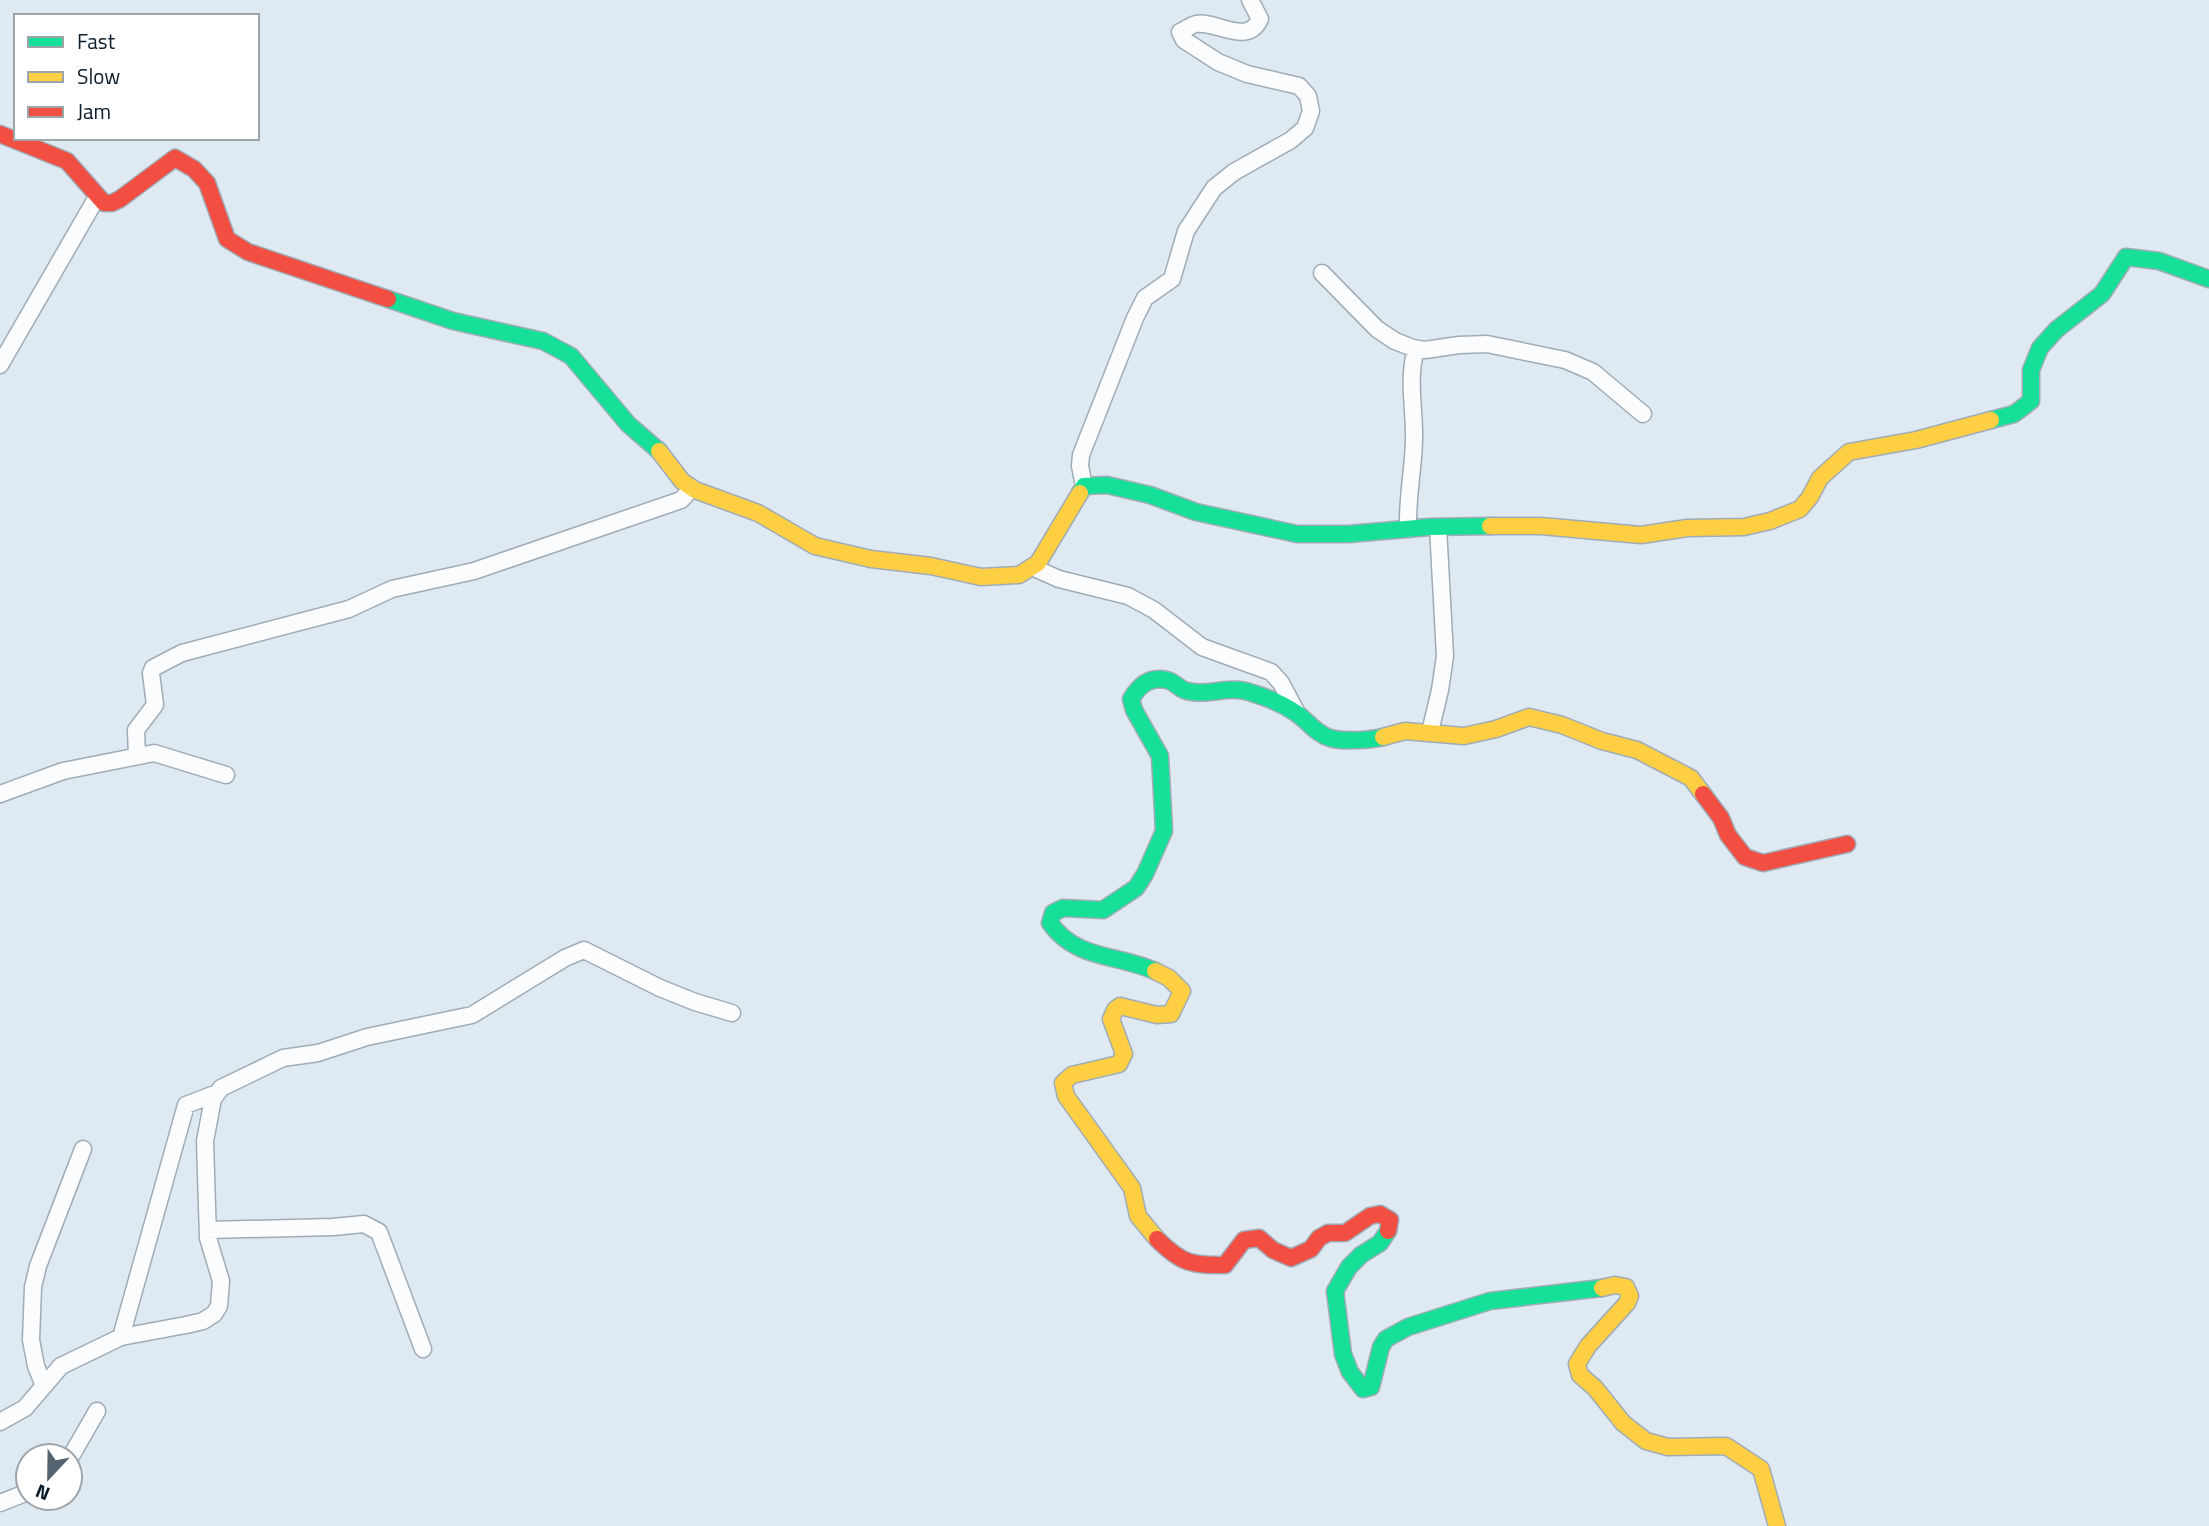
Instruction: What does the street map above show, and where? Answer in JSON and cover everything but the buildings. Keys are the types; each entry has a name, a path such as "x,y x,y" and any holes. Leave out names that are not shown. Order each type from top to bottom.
{"street":[{"path":"15,140 67,161 104,203 113,203 175,158 194,169 207,183 227,239 248,253 453,321 543,341 571,356 628,424 655,446 671,468 692,488 758,513 815,546 871,559 931,566 981,576 1019,575 1038,562 1084,486 1081,455 1145,298 1172,279 1186,231 1214,188 1234,172 1291,140 1305,128 1311,111 1308,96 1299,86 1247,74 1218,62 1184,40 1180,32 1197,24 1226,31 1248,31 1256,27 1260,19 1250,0"},
{"path":"0,365 97,197"},
{"path":"1084,486 1107,485 1150,495 1196,512 1297,534 1349,534 1438,527 1541,526 1641,535 1687,528 1744,527 1770,521 1800,509 1820,478 1849,452 1916,440 2014,414 2023,408 2031,401 2029,376 2041,344 2097,300 2126,257 2147,257 2165,261 2209,279"},
{"path":"1322,273 1377,329 1395,341 1425,350 1487,344 1565,360 1593,372 1643,414"},
{"path":"1408,529 1414,441 1411,396 1416,349"},
{"path":"136,756 136,730 155,705 152,668 182,653 349,609 392,589 474,571 681,500 692,488"},
{"path":"1430,732 1445,656 1438,527"},
{"path":"1032,567 1059,579 1128,596 1154,610 1202,647 1271,672 1282,683 1297,713"},
{"path":"1777,1526 1761,1469 1726,1446 1668,1447 1646,1441 1623,1423 1595,1388 1580,1375 1577,1364 1588,1346 1627,1303 1630,1296 1626,1287 1615,1285 1579,1292 1490,1301 1408,1327 1386,1339 1381,1347 1371,1387 1363,1389 1352,1377 1341,1354 1335,1292 1349,1267 1359,1256 1381,1245 1389,1233 1390,1220 1380,1214 1370,1216 1345,1233 1328,1233 1311,1249 1291,1258 1273,1250 1259,1238 1244,1240 1225,1265 1196,1265 1184,1261 1167,1249 1138,1216 1132,1188 1066,1096 1063,1083 1072,1075 1119,1064 1124,1054 1121,1042 1112,1029 1110,1019 1114,1010 1120,1006 1157,1015 1171,1014 1182,991 1174,980 1158,971 1088,951 1054,932 1050,923 1053,912 1063,908 1103,910 1136,888 1164,831 1160,756 1149,733 1133,710 1130,699 1138,687 1149,680 1170,681 1183,690 1198,692 1216,692 1230,688 1251,692 1297,713 1330,738 1372,740 1405,731 1464,736 1496,729 1529,717 1636,750 1691,778 1745,856 1763,863 1847,844"},
{"path":"0,794 63,771 154,753 226,775"},
{"path":"0,1422 25,1408 61,1366 121,1337 203,1321 214,1314 219,1306 221,1281 208,1230 205,1141 213,1099 221,1088 283,1058 318,1053 367,1037 472,1015 565,958 584,950 660,988 732,1013"},
{"path":"121,1337 186,1105 217,1093"},
{"path":"44,1386 36,1366 31,1340 33,1287 83,1149"},
{"path":"208,1230 364,1224 379,1232 423,1349"},
{"path":"79,1442 97,1411"}],"traffic: fast":[{"path":"1991,420 2014,414 2031,401 2031,370 2040,348 2056,330 2102,294 2126,257 2159,261 2209,279"},
{"path":"388,299 453,321 543,341 571,356 628,424 659,451"},
{"path":"1080,493 1084,486 1107,485 1150,495 1196,512 1297,534 1349,534 1429,527 1490,526"},
{"path":"1155,971 1085,950 1060,935 1050,923 1053,913 1063,908 1103,910 1136,888 1164,831 1160,756 1134,710 1131,699 1138,689 1152,680 1164,679 1192,692 1243,691 1286,707 1330,738 1357,740 1383,737"},
{"path":"1388,1231 1380,1243 1361,1255 1349,1267 1335,1291 1343,1354 1350,1372 1363,1389 1371,1387 1381,1347 1386,1339 1408,1327 1490,1301 1602,1288"}],"traffic: slow":[{"path":"1490,526 1541,526 1641,535 1687,528 1744,527 1770,521 1800,509 1820,478 1849,452 1916,440 1991,420"},
{"path":"659,451 682,481 695,490 758,513 815,546 871,559 931,566 981,577 1019,575 1038,563 1080,493"},
{"path":"1383,737 1405,731 1464,736 1496,729 1529,717 1637,750 1691,778 1703,794"},
{"path":"1155,971 1169,978 1182,991 1171,1014 1157,1015 1120,1006 1111,1019 1124,1054 1119,1064 1072,1075 1063,1083 1066,1096 1132,1188 1138,1216 1157,1239"},
{"path":"1602,1288 1615,1285 1626,1287 1630,1296 1627,1303 1588,1346 1577,1364 1580,1375 1595,1388 1623,1423 1646,1441 1668,1447 1726,1446 1761,1469 1777,1526"}],"traffic: jam":[{"path":"0,134 14,140"},
{"path":"15,140 67,161 104,203 120,199 175,158 194,169 207,183 227,239 248,252 388,299"},
{"path":"1703,794 1745,857 1763,863 1847,844"},
{"path":"1157,1239 1173,1254 1188,1261 1225,1265 1244,1240 1259,1238 1273,1250 1291,1258 1311,1249 1319,1238 1328,1233 1345,1233 1370,1216 1380,1214 1390,1220 1388,1231"}]}
